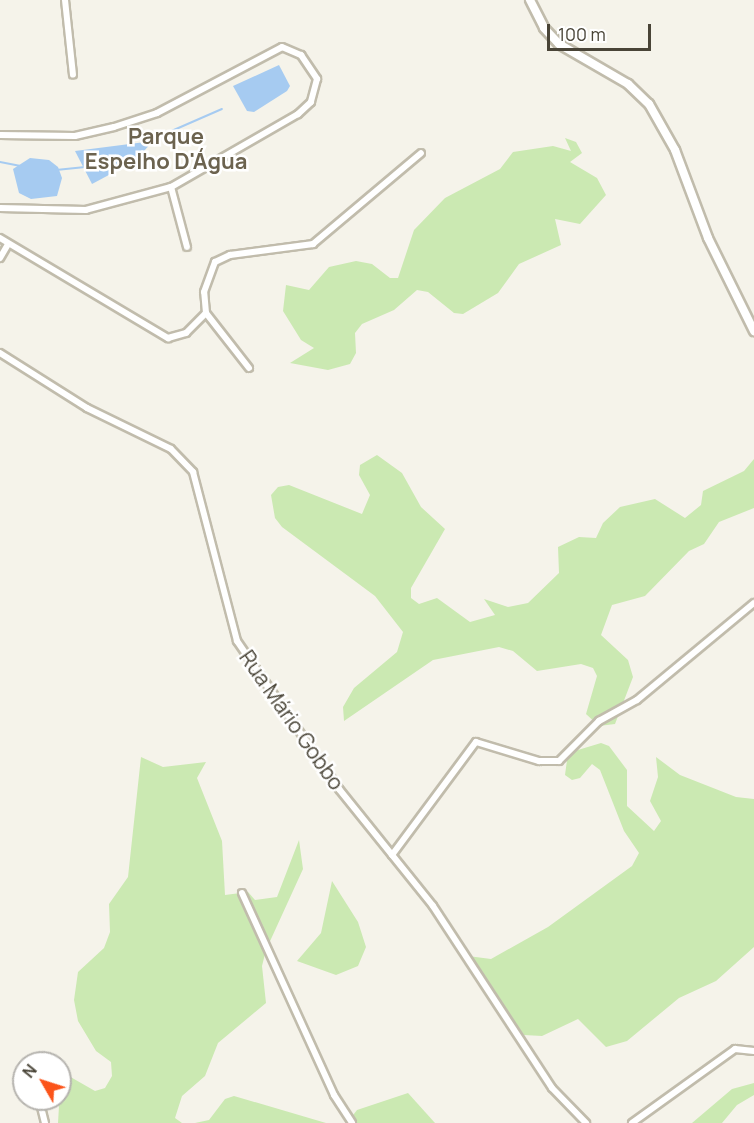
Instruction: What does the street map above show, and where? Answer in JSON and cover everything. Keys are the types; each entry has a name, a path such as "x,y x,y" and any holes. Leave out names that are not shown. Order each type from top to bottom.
{"street":[{"path":"65,0 72,75"},
{"path":"530,0 555,40 628,84 649,104 675,150 708,238 754,331"},
{"path":"0,135 75,136 114,127 157,113 282,47 302,55 317,79 311,102 252,144 171,187 86,210 0,208"},
{"path":"249,368 206,313 204,292 215,262 230,255 313,244 421,153"},
{"path":"171,187 187,247"},
{"path":"0,238 168,338 186,333 206,313"},
{"path":"0,258 8,244"},
{"name":"Rua Mário Gobbo","path":"0,353 87,408 171,449 193,472 237,641 339,789 449,928 552,1088 586,1123"},
{"path":"392,855 476,742 539,761 559,761 599,721 637,700 754,603"},
{"path":"242,894 329,1084 352,1123"},
{"path":"632,1123 735,1049 754,1051"}],"green space":[{"path":"565,138 576,142 582,153 570,162 597,178 606,195 580,224 555,219 561,245 519,264 498,293 463,314 454,313 428,292 417,290 394,310 362,324 355,333 356,353 350,364 328,370 290,363 314,348 301,340 283,311 286,285 309,290 329,267 356,261 372,264 390,278 398,278 414,230 445,198 500,169 513,152 553,146 571,151"},
{"path":"377,455 402,473 421,507 445,529 411,588 411,598 419,604 437,598 470,622 495,615 484,599 508,607 528,603 559,573 558,547 579,537 596,538 603,523 620,507 655,499 685,518 701,505 703,491 744,471 754,459 754,508 719,522 704,544 689,551 645,596 612,605 601,635 628,660 633,677 615,724 599,726 586,714 597,676 593,668 581,664 537,671 513,651 499,647 433,660 344,721 343,707 354,688 397,652 403,632 375,596 282,527 275,518 271,495 278,487 289,485 362,514 370,495 359,475 360,465"},
{"path":"601,743 609,746 627,770 627,806 654,831 661,821 650,801 658,777 656,757 680,775 736,797 754,799 754,947 716,981 679,998 627,1041 606,1047 578,1019 542,1036 524,1035 468,956 491,959 548,927 632,866 639,853 624,831 600,770 592,764 580,778 572,780 565,775 568,753"},
{"path":"141,757 163,767 206,762 197,778 222,841 225,895 248,892 255,900 277,897 299,840 303,869 266,950 262,966 266,1003 218,1043 205,1076 182,1096 175,1118 182,1123 58,1123 59,1111 72,1111 72,1078 95,1091 105,1088 112,1076 111,1062 96,1051 78,1021 74,1000 78,972 104,948 110,932 109,904 128,877"},
{"path":"332,881 358,922 366,947 358,966 336,975 297,961 321,933"},
{"path":"754,1083 754,1095 737,1105 722,1123 692,1123 732,1089"},
{"path":"408,1093 435,1123 347,1123 357,1110"},
{"path":"234,1096 326,1123 195,1123 209,1120 225,1099"}],"water":[{"path":"279,65 290,86 287,91 254,112 247,111 233,86"},
{"path":"153,141 135,161 92,184 75,151"},
{"path":"30,158 49,160 58,167 62,178 57,196 31,199 19,193 13,169"}],"waterway":[{"path":"144,143 222,109"},
{"path":"0,162 21,166"},
{"path":"56,170 83,167"}],"district":[{"name":"Parque Espelho D'Água","path":"166,148"}]}
